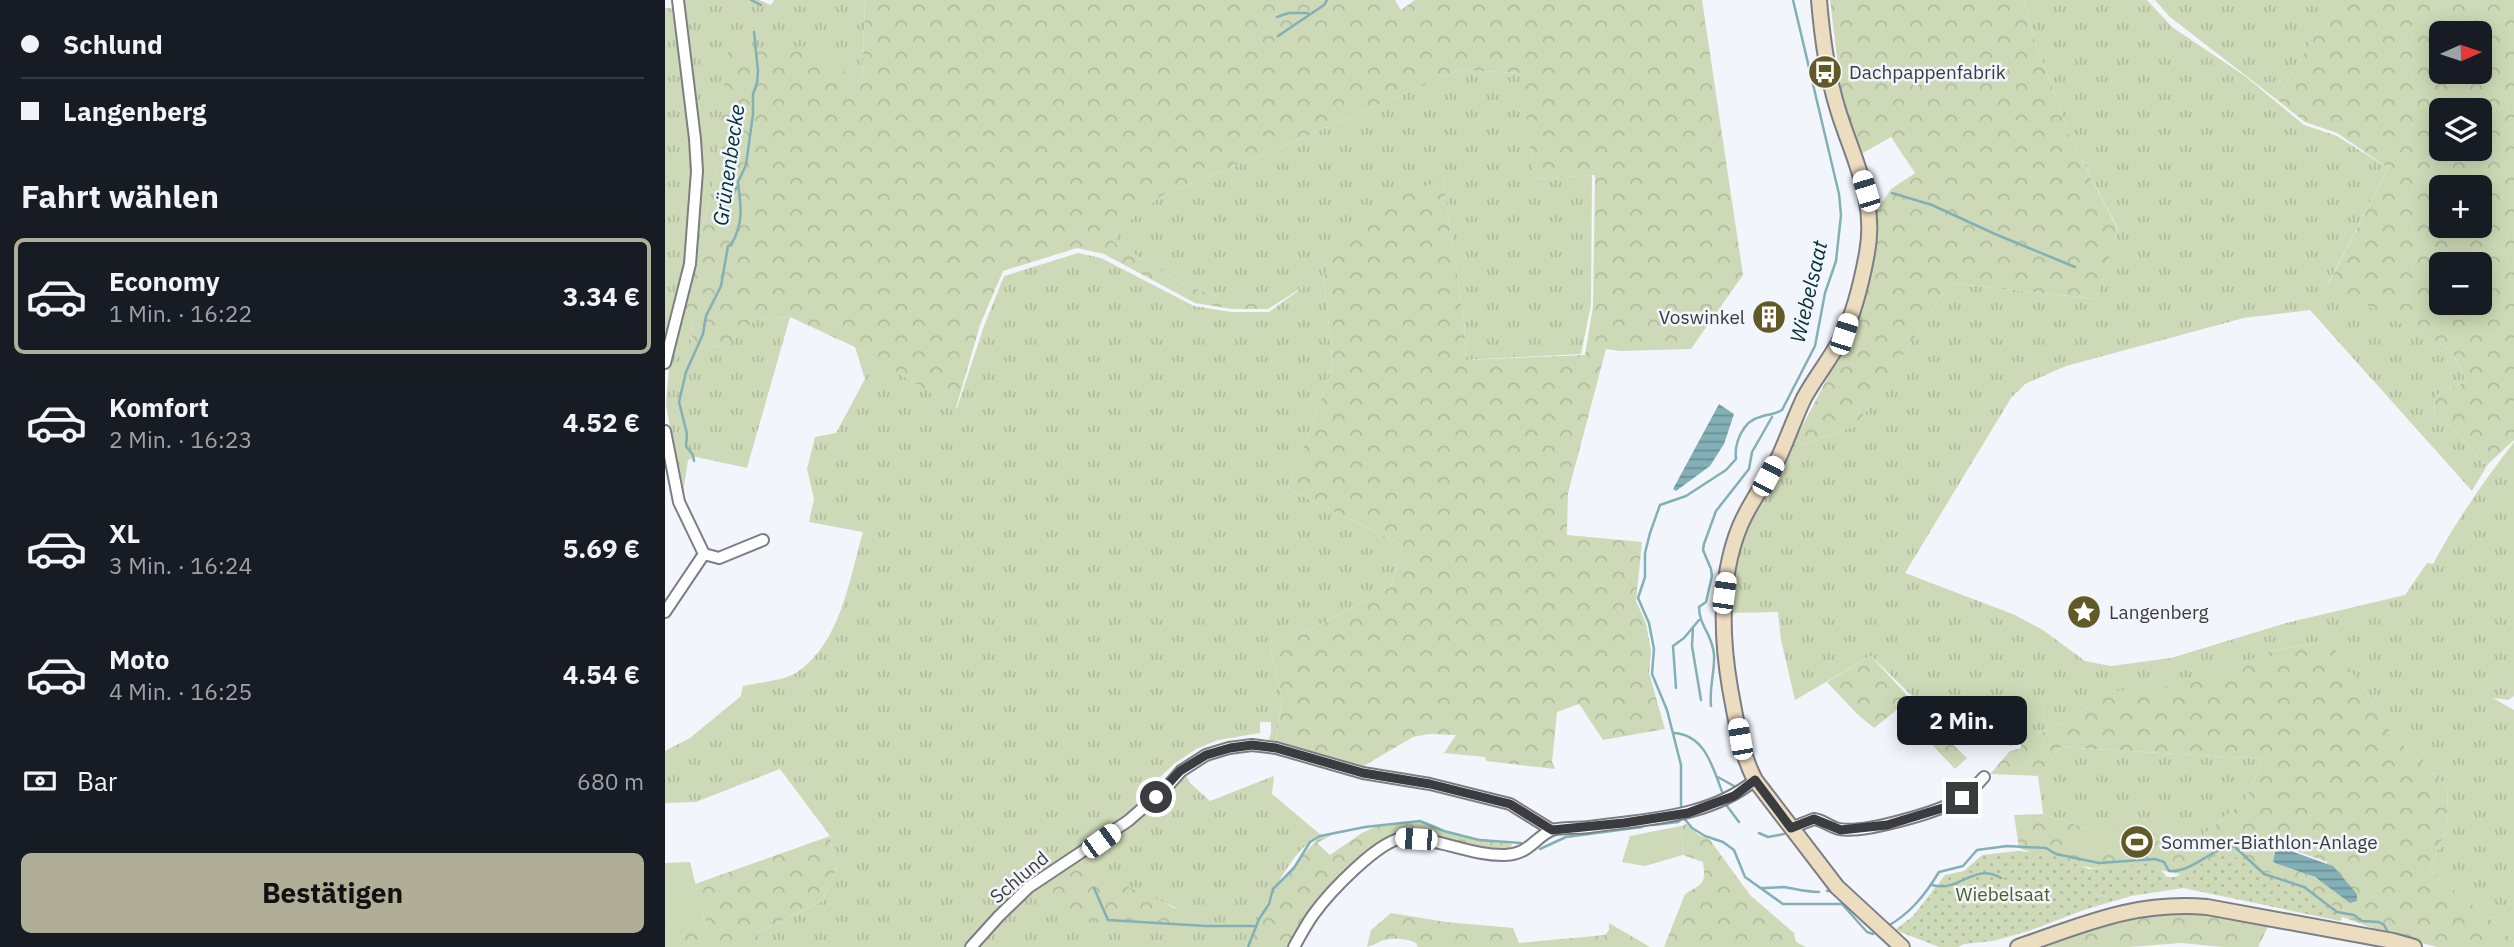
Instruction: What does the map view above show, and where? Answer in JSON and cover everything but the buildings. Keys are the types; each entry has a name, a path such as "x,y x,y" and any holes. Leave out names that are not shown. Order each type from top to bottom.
{"main road":[{"path":"1819,0 1829,71 1838,110 1866,191 1870,230 1861,279 1844,334 1805,397 1778,458 1740,525 1727,569 1723,614 1729,678 1740,739 1755,780 1837,887 1875,925 1902,947"},
{"path":"2018,947 2132,910 2179,905 2414,947"}],"street":[{"path":"665,362 690,264 697,171 678,0"},
{"path":"665,431 679,502 704,554 719,558 764,540"},
{"path":"665,612 704,554"},
{"name":"Schlund","path":"971,947 1028,887 1128,821 1167,787 1180,771 1206,755 1241,746 1276,748 1363,773 1430,784 1510,804 1552,830"},
{"path":"1791,828 1814,819 1841,830 1895,822 1954,803 1976,788 1984,777"},
{"path":"1294,947 1314,914 1337,887 1388,842 1402,838 1416,839 1508,855 1525,849 1552,830 1682,814 1734,796 1755,780"}],"green space":[{"path":"683,0 759,0 771,5 774,0 865,0 862,85 716,171 694,265 702,170"},
{"path":"865,0 1395,0 1401,10 1415,0 1702,0 1743,275 1691,349 1606,349 1568,493 1567,535 1642,542 1636,601 1646,623 1651,652 1649,673 1665,729 1603,740 1579,704 1557,712 1552,762 1555,769 1444,753 1456,735 1429,734 1413,737 1362,767 1276,744 1282,699 1271,650 1391,587 1403,545 1288,489 1333,367 1324,274 1363,213 1443,179 1464,321 1466,360 1585,355 1593,306 1595,175 1534,179 1521,73 1459,70 1161,196 1118,229 1114,242 1181,283 1218,297 1271,297 1268,309 1232,309 1195,303 1104,254 1077,248 1003,271 980,325 956,408 855,347 790,317 756,319 726,346 691,348 693,318 684,307 716,171 728,51 808,46 862,84"},
{"path":"1830,0 2024,0 2033,36 2071,139 2118,230 2096,299 1950,283 1857,425 1790,449 1839,356 1859,307 1874,244 1874,209 1891,189 1915,173 1891,137 1863,153 1844,115"},
{"path":"2024,0 2147,0 2172,27 2245,76 2304,125 2337,136 2388,168 2328,284 2451,350 2467,381 2435,396 2434,418 2452,428 2484,464 2488,464 2472,491 2310,310 2244,318 2066,366 2025,384 2011,398 1905,573 2015,615 2043,630 2085,661 2111,666 2171,658 2286,623 2405,595 2427,563 2433,564 2451,532 2514,442 2514,696 2508,700 2493,698 2514,710 2514,942 2498,925 2429,870 2446,831 2448,788 2392,734 2360,683 2315,643 2272,651 2187,686 2108,692 2072,718 2010,746 1972,715 1952,735 1871,656 1795,700 1781,640 1778,612 1730,613 1733,569 1744,525 1790,449 1857,425 1950,283 2096,299 2118,229 2071,139 2033,36"},
{"path":"2155,0 2337,0 2276,99 2170,17"},
{"path":"2337,0 2514,0 2514,440 2488,464 2485,465 2452,428 2434,418 2435,396 2467,381 2451,350 2328,285 2388,168 2337,133 2305,122 2276,99"},
{"path":"665,8 673,8 693,171 687,262 665,342"},
{"path":"1459,70 1522,73 1534,179 1592,175 1591,305 1581,354 1466,360 1464,321 1443,179 1324,274 1333,367 1288,489 1403,545 1391,587 1271,650 1282,699 1276,744 1268,742 1271,722 1260,722 1260,733 1218,740 1196,749 1156,781 1144,806 1049,869 969,947 757,947 759,932 822,901 836,870 830,836 780,769 696,802 665,803 665,751 690,738 741,696 743,686 796,673 811,660 833,628 848,590 863,532 809,522 814,499 807,469 815,437 836,433 865,379 855,347 957,408 1004,276 1078,253 1101,258 1194,306 1231,312 1269,312 1306,285 1268,309 1270,297 1218,297 1181,283 1114,242 1118,229 1161,196"},
{"path":"684,307 693,318 691,348 726,346 756,319 790,317 747,468 696,457 688,460 682,500 666,404 669,368"},
{"path":"2315,643 2334,648 2392,734 2448,788 2446,831 2429,870 2498,925 2514,942 2514,947 2437,947 2394,936 2291,898 2141,866 2092,868 2054,861 2019,848 2014,815 2043,814 2122,840 2195,842 2246,799 2263,759 2060,747 2038,776 1990,774 2010,751 2021,748 2021,743 2072,718 2108,692 2187,685 2272,651","holes":["2277,846 2327,862 2325,883 2306,873"]},
{"path":"1871,656 1967,758 1955,769 1898,709 1874,728 1827,682"},
{"path":"2060,747 2263,759 2246,799 2195,842 2122,840 2043,814 2038,776"},
{"path":"1185,773 1190,783 1210,801 1274,776 1272,794 1321,835 1297,854 1287,868 1248,947 976,947 1030,891 1051,874 1179,909 1114,882 1082,857"},
{"path":"1413,821 1453,833 1512,844 1509,851 1491,852 1408,836 1349,872 1292,947 1248,947 1259,919 1269,904 1273,889 1321,835 1332,835 1317,843 1330,855 1377,826"},
{"name":"Sommer-Biathlon-Anlage","path":"2184,821 2183,835 2122,850 2121,822"},
{"path":"1686,824 1710,840 1750,895 1794,933 1796,942 1806,947 1664,947 1685,894 1702,882 1704,875 1703,862 1683,855 1681,826"},
{"path":"1681,826 1683,855 1645,866 1622,862 1630,836"},
{"path":"2120,830 2120,850 2069,852 2068,832"},
{"path":"830,836 836,870 822,901 759,932 757,947 665,947 665,927 706,925 695,884"},
{"name":"Wiebelsaat","path":"2017,851 2049,854 2089,869 2155,863 2167,877 2175,877 2223,853 2244,860 2255,868 2305,885 2344,914 2340,921 2183,888 2131,896 2029,931 1958,947 1939,947 1895,930 1913,916 1945,875 1964,871 1982,855"},
{"path":"1082,857 1109,878 1166,904 1192,924 1077,920 1044,891 1051,874"},
{"path":"690,862 706,926 665,927 665,863"},
{"path":"2178,910 2269,925 2258,947 2181,943 2129,947 2036,947 2134,916"},
{"path":"1391,913 1446,922 1513,928 1519,943 1605,935 1609,930 1609,923 1650,947 1418,947 1412,941 1387,939 1367,947 1371,930"}],"water":[{"path":"1719,404 1734,414 1724,444 1710,466 1676,491 1673,489"},
{"path":"2277,846 2333,866 2357,894 2357,901 2350,903 2315,877 2275,863 2273,861"}],"waterway":[{"name":"Grünenbecke","path":"751,0 761,5"},
{"path":"1278,36 1324,5 1327,0"},
{"name":"Wiebelsaat","path":"1681,810 1681,765 1667,710 1652,674 1654,649 1649,623 1638,598 1645,577 1645,553 1650,533 1660,505 1686,496 1726,470 1736,459 1738,440 1744,428 1754,419 1782,410 1815,346 1825,293 1836,261 1841,215 1839,194 1793,0"},
{"path":"1277,17 1289,13 1308,13"},
{"name":"Grünenbecke","path":"694,461 686,446 687,434 679,402 686,372 703,334 706,316 721,286 728,246 731,245 740,222 738,182 746,165 758,71 754,32"},
{"path":"732,197 737,187"},
{"path":"1892,193 1932,205 2075,267"},
{"path":"1711,706 1714,655 1699,607 1706,602 1712,576 1703,550 1704,544 1716,511 1749,469 1752,452 1772,417"},
{"path":"1676,688 1673,646 1684,638 1699,620"},
{"path":"1693,627 1692,646 1701,700"},
{"path":"1674,733 1685,735 1701,747 1712,764 1723,794"},
{"path":"1716,776 1734,786"},
{"path":"1727,806 1739,822"},
{"name":"Wiebelsaat","path":"1683,817 1692,828 1734,850 1745,877 1783,904 1842,904 1867,932 1873,934"},
{"path":"1653,825 1678,822 1683,818"},
{"path":"1248,947 1259,919 1269,904 1273,889 1294,868 1310,842 1320,836 1365,827 1420,821 1444,831 1479,840 1521,843"},
{"path":"1540,849 1566,837 1642,827"},
{"path":"1759,833 1768,837 1784,834"},
{"name":"Wiebelsaat","path":"1886,927 1916,903 1939,872 1963,866 1977,850 2007,846 2046,848 2056,854 2099,863 2155,859 2164,862 2169,871 2177,871 2217,851 2234,846 2264,874 2304,887 2337,912 2354,915 2362,921 2379,922 2389,934"},
{"path":"1932,885 1951,885 1982,873 2001,878"},
{"path":"1761,888 1784,887 1819,892"},
{"path":"1094,888 1108,920 1256,926"}],"place":[{"name":"Dachpappenfabrik","path":"1825,72"},
{"name":"Voswinkel","path":"1769,317"},
{"name":"Langenberg","path":"2084,612"},
{"name":"Sommer-Biathlon-Anlage","path":"2137,842"}],"route":[{"path":"1156,797 1180,771 1206,755 1252,745 1276,748 1363,773 1430,784 1510,804 1552,830 1688,813 1734,796 1755,780 1791,828 1814,819 1841,830 1887,825 1946,807 1962,798"}]}
